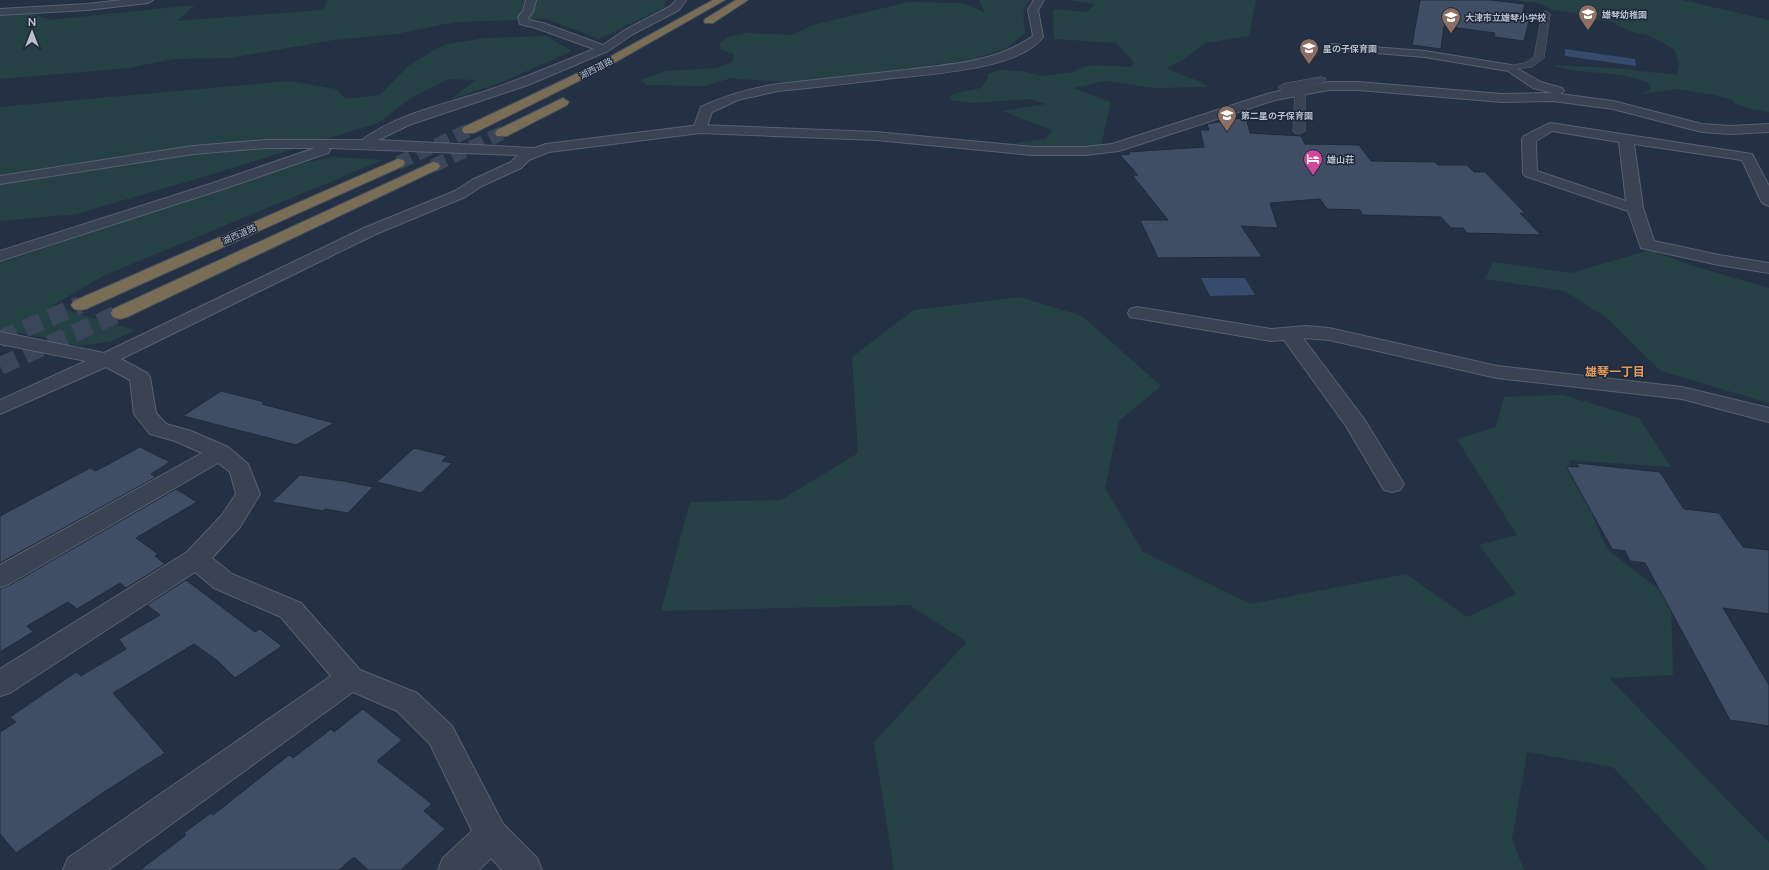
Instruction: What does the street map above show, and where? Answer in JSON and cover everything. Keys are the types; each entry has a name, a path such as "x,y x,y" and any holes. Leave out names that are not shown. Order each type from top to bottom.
{"highway":[{"path":"665,31 710,0"},
{"name":"湖西道路","path":"469,130 601,66 720,0"},
{"path":"699,27 743,0"},
{"path":"712,19 750,0"},
{"path":"502,133 571,98"},
{"name":"湖西道路","path":"80,305 398,163"},
{"name":"湖西道路","path":"120,312 433,166"}],"street":[{"path":"0,12 87,7 148,0"},
{"path":"531,0 528,12 523,17 524,22 540,25 604,49"},
{"path":"364,144 377,134 404,122 524,82 604,49 629,32 675,8 681,0"},
{"path":"700,130 706,110 722,101 761,90 962,67 1001,57 1027,46 1038,37 1038,26 1033,10 1039,0"},
{"path":"1332,47 1425,54 1511,68 1537,85 1551,90 1597,98 1613,105 1673,122 1702,128 1730,130 1769,128"},
{"path":"0,408 106,359 370,232 460,194 516,165 524,157 535,152 568,145 700,130 831,134 1025,150 1085,151 1114,148 1295,91 1329,86 1358,86 1465,96 1552,97 1613,105"},
{"path":"1635,208 1604,199 1530,173 1529,139 1550,127 1747,158"},
{"path":"1730,130 1739,138 1747,158 1769,200"},
{"path":"1626,139 1635,208 1647,244 1719,260 1769,268"},
{"path":"0,180 66,171 193,150 266,144 364,144 535,152"},
{"path":"0,256 215,187 339,144"},
{"path":"1137,313 1271,335 1306,332 1329,334 1497,372 1682,393 1769,415"},
{"path":"1289,333 1356,424 1392,484"},
{"path":"0,338 106,359 140,377 145,414 158,429 183,436 220,452 240,469 248,494 231,521 196,559 0,684"},
{"path":"0,577 220,452"},
{"path":"196,559 223,581 291,610 350,678 407,702 441,735 491,834 525,870"},
{"path":"80,870 350,678"},
{"path":"455,870 491,834"}],"lane":[{"path":"1511,68 1528,65 1539,58 1546,14"},
{"path":"1299,131 1295,91 1284,87 1321,80"}],"green space":[{"path":"328,0 667,0 663,8 599,39 547,19 455,22 396,34 334,40 230,58 174,59 128,68 0,79 0,16 33,14 50,20 195,5 177,21 323,10"},
{"path":"979,0 1030,0 1023,15 1025,33 1005,49 973,59 869,74 779,82 731,78 705,86 647,85 641,80 666,71 717,68 732,62 734,54 721,50 719,43 728,37 748,33 792,35 813,25 909,2 959,3 969,5 985,13"},
{"path":"1069,0 1256,0 1249,36 1205,43 1184,59 1167,68 1199,81 1208,87 1155,88 1106,81 1073,88 1111,102 1101,145 1068,148 1035,148 1014,143 1046,139 1052,130 1002,111 1046,104 1030,99 974,103 950,100 952,94 981,88 987,80 988,74 1000,70 1020,71 1042,76 1073,72 1080,68 1093,65 1131,67 1134,62 1116,43 1054,39 1053,9 1087,12 1095,4"},
{"path":"1514,0 1682,0 1769,20 1769,112 1752,109 1736,104 1732,100 1714,95 1677,89 1643,94 1651,89 1650,84 1638,79 1614,74 1576,71 1552,65 1612,68 1677,75 1679,64 1675,50 1651,36 1632,32 1610,21 1597,20 1576,13 1553,10 1538,3"},
{"path":"546,36 572,51 500,83 451,99 476,80 449,79 412,97 378,123 203,177 76,214 0,221 0,107 289,81 336,89 345,99 380,95 408,66 443,45 485,38"},
{"path":"334,157 383,160 103,276 52,306 135,330 112,341 80,346 0,328 0,263 303,163"},
{"path":"1650,250 1696,267 1769,288 1769,403 1661,371 1607,318 1565,291 1485,279 1493,262 1571,273"},
{"path":"1020,297 1082,316 1161,386 1119,421 1105,488 1143,552 1251,604 1406,574 1467,617 1516,594 1479,545 1517,535 1457,439 1496,427 1504,397 1563,395 1639,418 1671,467 1569,460 1607,549 1671,599 1673,675 1609,678 1769,843 1769,870 1708,870 1613,767 1527,752 1512,839 1524,870 894,870 874,742 967,642 909,605 661,611 690,502 781,500 858,453 852,357 914,310"}],"water":[{"path":"1565,49 1635,59 1636,66 1565,56"},
{"path":"1201,278 1245,278 1255,295 1210,296"}],"building":[{"path":"1420,0 1491,0 1525,4 1523,12 1531,13 1524,41 1494,37 1495,33 1444,26 1441,49 1412,45"},
{"path":"1246,117 1250,133 1301,136 1305,144 1359,145 1371,161 1435,162 1438,165 1467,165 1474,172 1485,172 1526,214 1520,213 1541,235 1467,233 1463,228 1451,228 1441,217 1363,215 1360,210 1327,209 1320,199 1270,203 1278,228 1241,226 1262,257 1158,258 1140,220 1168,220 1133,176 1138,175 1120,155 1130,154 1128,152 1204,147 1200,130 1209,130 1207,124"},
{"path":"221,391 265,402 262,404 334,423 296,445 183,416"},
{"path":"140,447 170,462 151,474 156,477 0,563 0,516 90,468 96,471"},
{"path":"414,448 447,456 442,461 452,463 421,493 377,482"},
{"path":"1576,463 1660,472 1684,509 1719,513 1743,547 1769,550 1769,614 1723,608 1769,685 1769,726 1730,720 1645,563 1630,561 1625,551 1612,549 1566,466 1579,467"},
{"path":"300,475 373,487 348,513 325,509 323,511 272,502"},
{"path":"176,489 197,502 136,538 158,554 155,556 165,564 126,588 120,583 77,609 68,602 27,626 33,632 0,652 0,588 10,585"},
{"path":"186,580 255,632 260,629 282,646 235,678 218,661 194,644 113,693 165,753 104,792 16,853 0,834 0,732 16,722 10,717 76,672 81,676 126,649 119,639 160,615 147,605"},
{"path":"363,709 402,740 377,761 432,804 424,811 445,829 401,870 368,870 354,857 339,870 140,870 186,835 184,833 211,813 213,815 289,755 293,758 331,729 334,732"}],"tunnel":[{"path":"398,163 469,130"},
{"path":"433,166 502,133"},
{"path":"0,339 80,305"},
{"path":"0,366 120,313"}],"place":[{"name":"雄琴幼稚園","path":"1588,31"},
{"name":"大津市立雄琴小学校","path":"1451,34"},
{"name":"星の子保育園","path":"1309,65"},
{"name":"第二星の子保育園","path":"1227,132"},
{"name":"雄山荘","path":"1313,176"}],"district":[{"name":"雄琴一丁目","path":"1615,372"}]}
